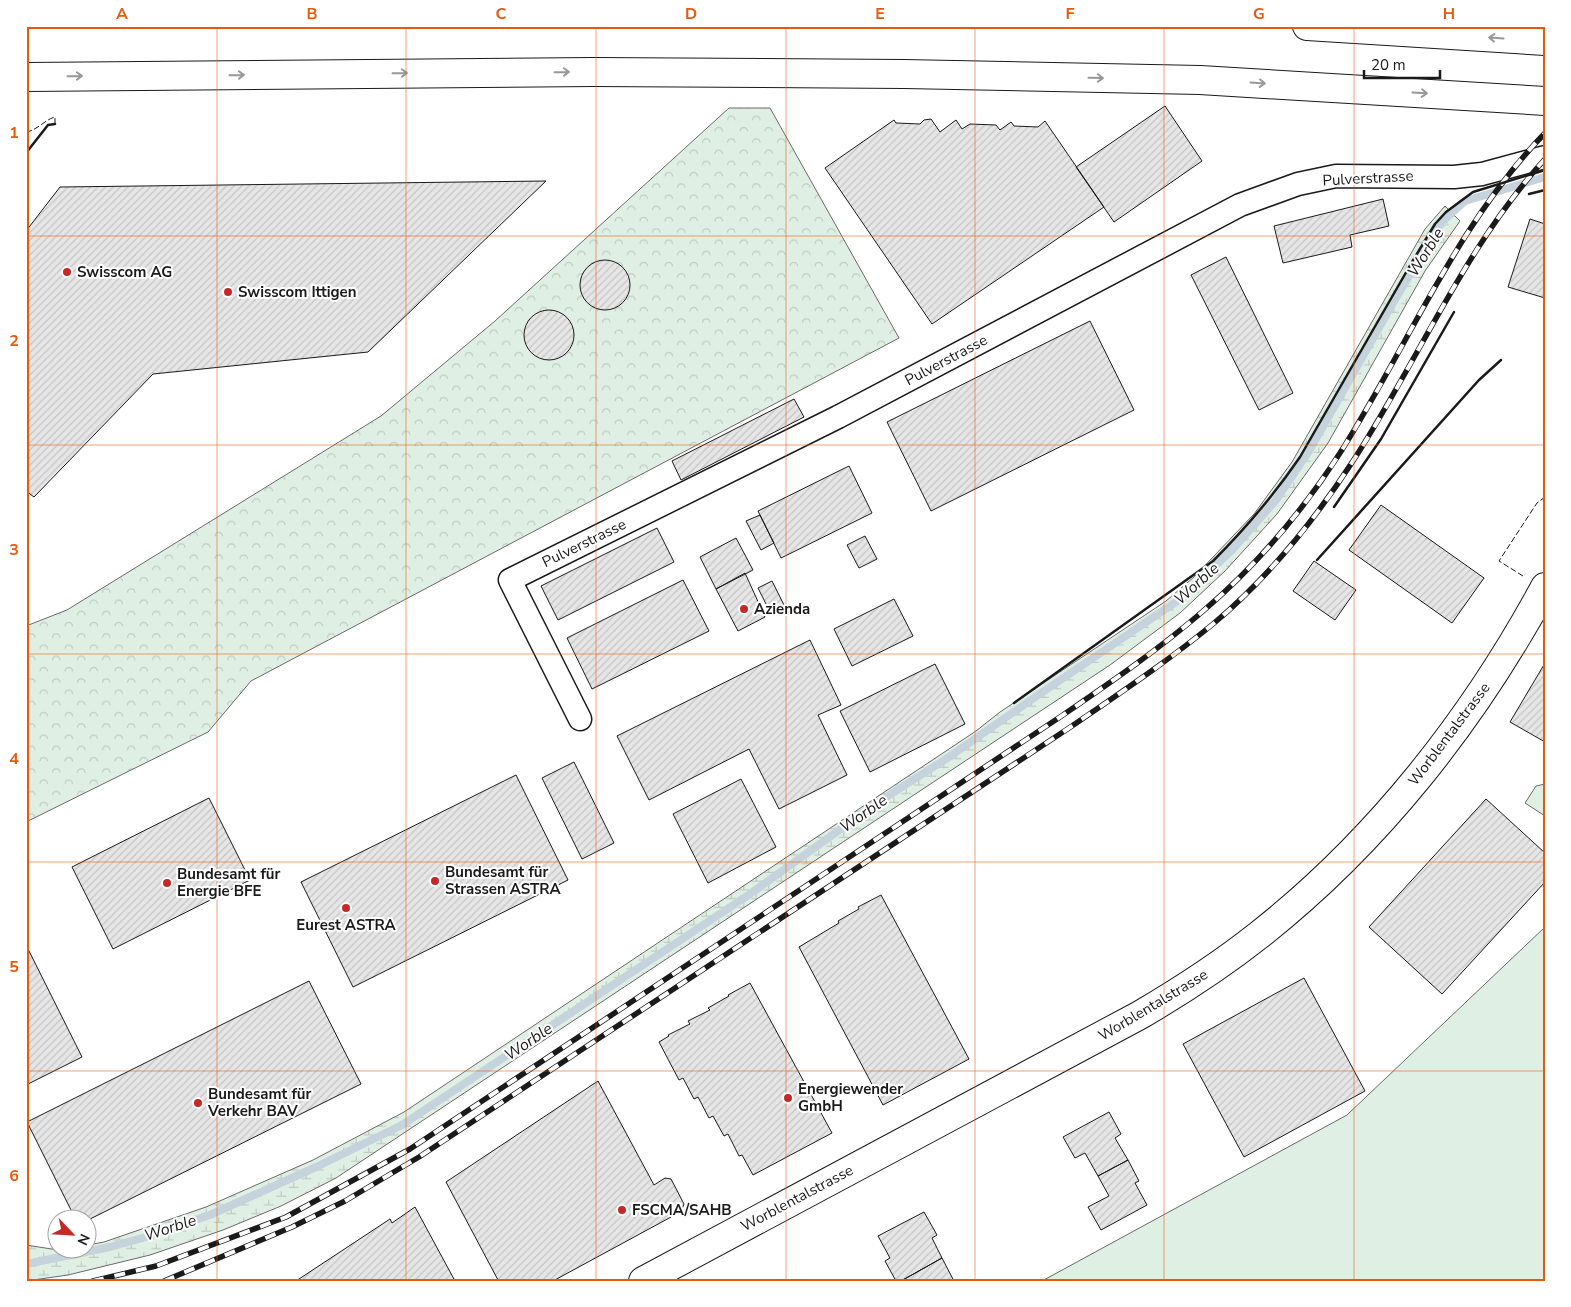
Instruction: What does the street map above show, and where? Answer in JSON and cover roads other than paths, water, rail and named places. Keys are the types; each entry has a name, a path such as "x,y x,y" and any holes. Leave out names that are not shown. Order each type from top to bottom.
{"main road":[{"path":"1306,26 1545,41"},
{"path":"26,77 727,71 1200,80 1545,101"},
{"name":"Worblentalstrasse","path":"643,1281 1140,1015 1188,986 1259,936 1334,870 1382,820 1416,780 1452,734 1490,678 1530,615 1545,587"}],"street":[{"name":"Pulverstrasse","path":"580,719 510,580 838,417 1247,202 1298,184 1336,176 1454,176 1482,174 1545,157"}],"waterway":[{"name":"Worble","path":"26,1264 110,1247 210,1215 316,1167 402,1125 750,894 877,803 946,759 1176,602 1232,550 1276,500 1309,451 1436,230 1448,216 1465,201 1545,177"}],"railway":[{"path":"93,1281 156,1266 286,1217 410,1149 1063,715 1168,639 1202,612 1241,576 1277,537 1310,496 1340,453 1365,412 1459,246 1513,169 1545,133"},
{"path":"164,1281 292,1227 345,1201 419,1157 1072,726 1196,638 1253,588 1306,527 1338,483 1377,423 1443,306 1490,230 1516,193 1545,159"}],"place":[{"name":"Swisscom AG","path":"67,272"},
{"name":"Swisscom Ittigen","path":"228,292"},
{"name":"Azienda","path":"744,609"},
{"name":"Bundesamt für Strassen ASTRA","path":"435,881"},
{"name":"Bundesamt für Energie BFE","path":"167,883"},
{"name":"Eurest ASTRA","path":"346,908"},
{"name":"Energiewender GmbH","path":"788,1098"},
{"name":"Bundesamt für Verkehr BAV","path":"198,1103"},
{"name":"FSCMA/SAHB","path":"622,1210"}]}
